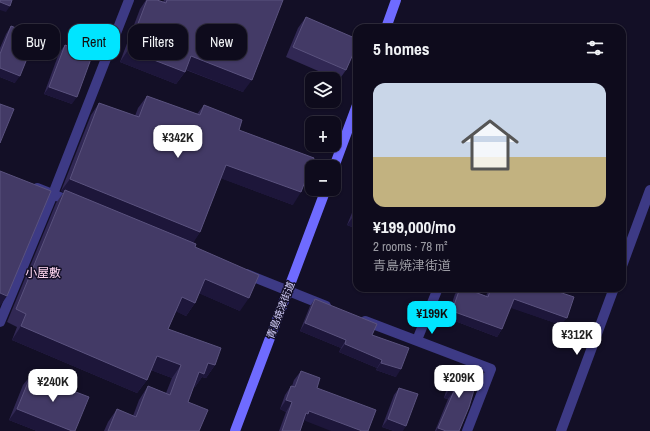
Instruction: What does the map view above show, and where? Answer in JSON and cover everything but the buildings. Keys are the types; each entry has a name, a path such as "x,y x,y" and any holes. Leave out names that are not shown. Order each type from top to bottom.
{"main road":[{"path":"387,24 396,0"},
{"path":"337,160 353,116"},
{"name":"青島焼津街道","path":"235,431 323,196"}],"street":[{"path":"0,322 54,194 130,0"},
{"path":"27,184 83,206"},
{"path":"626,255 650,190"},
{"path":"236,270 338,310"},
{"path":"417,340 436,292"},
{"path":"561,431 613,292"},
{"path":"352,316 491,369 470,430"}],"district":[{"name":"小屋敷","path":"43,273"}]}
